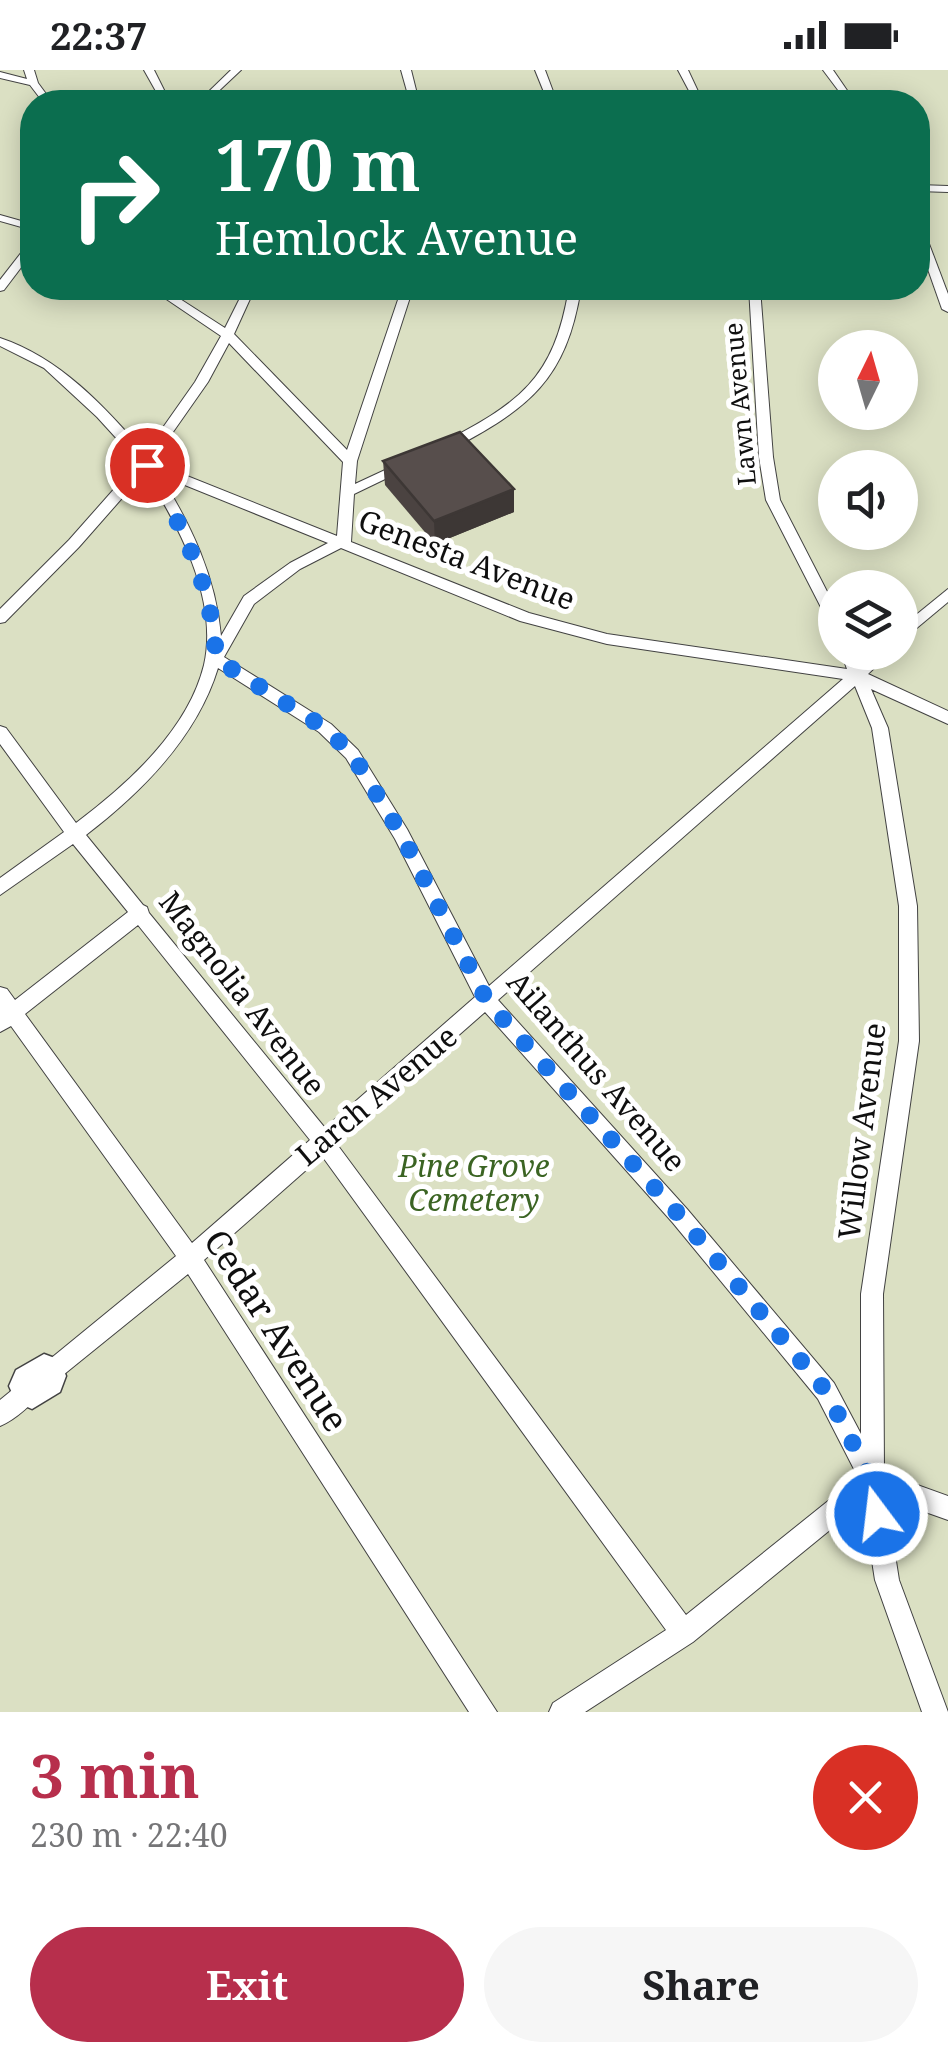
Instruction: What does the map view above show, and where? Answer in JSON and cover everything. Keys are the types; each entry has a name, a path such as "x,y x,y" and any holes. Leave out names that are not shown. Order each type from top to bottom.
{"lane":[{"path":"30,70 39,90"},
{"path":"215,90 236,70"},
{"path":"0,74 33,83"},
{"path":"930,260 948,309"},
{"path":"0,288 20,262"},
{"path":"174,300 229,336 350,461"},
{"path":"0,618 73,548 147,465 229,336 245,300"},
{"path":"0,888 75,834 136,783 174,738 204,690 216,659 249,600 295,566 344,541 350,461 404,300"},
{"path":"432,454 507,414 543,381 559,352 574,300"},
{"name":"Lawn Avenue","path":"755,300 766,457 774,500 818,587"},
{"path":"0,342 46,363 147,465 199,566 214,622 216,659"},
{"path":"348,492 416,461"},
{"name":"Genesta Avenue","path":"147,465 525,616 607,639 858,676 948,718"},
{"path":"918,621 948,594"},
{"name":"Ailanthus Avenue","path":"216,659 325,728 352,754 401,834 487,1001 680,1216 826,1391 872,1481"},
{"path":"856,670 858,676"},
{"name":"Larch Avenue","path":"26,1392 190,1258 864,670"},
{"name":"Willow Avenue","path":"858,676 880,728 908,906 909,1041 872,1294 872,1481 887,1580 935,1712"},
{"name":"Magnolia Avenue","path":"0,732 75,834 322,1140 684,1633"},
{"path":"7,1018 141,912"},
{"name":"Cedar Avenue","path":"0,995 7,1018 190,1258 484,1712"},
{"path":"562,1712 684,1633 872,1481 948,1508"}],"green space":[{"name":"Pine Grove Cemetery","path":"0,70 948,70 948,1712 0,1712"}],"building":[{"path":"460,432 514,489 434,521 383,461"}],"route":[{"path":"147,465 199,566 214,622 216,659 325,728 352,754 401,834 487,1001 680,1216 826,1391 872,1481 877,1514"}]}
